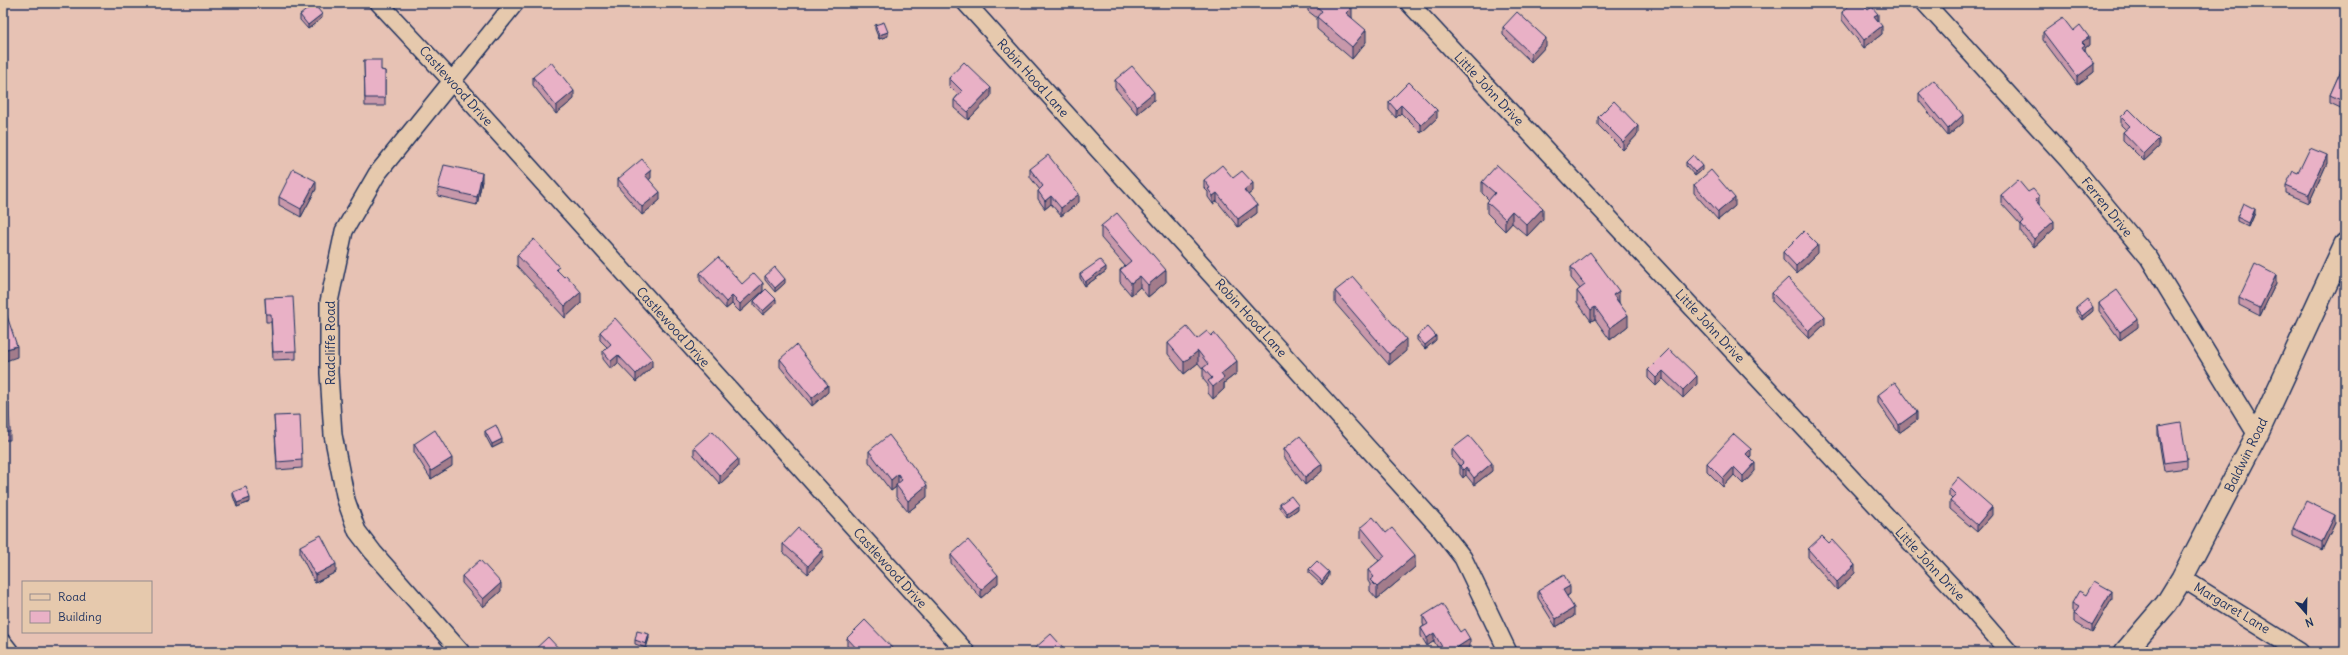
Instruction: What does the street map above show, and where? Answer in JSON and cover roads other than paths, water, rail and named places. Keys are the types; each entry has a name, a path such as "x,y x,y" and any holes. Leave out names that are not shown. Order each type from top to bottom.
{"street":[{"name":"Castlewood Drive","path":"380,3 966,652"},
{"name":"Radcliffe Road","path":"461,652 373,552 357,531 346,500 333,435 329,373 329,302 344,231 377,174 451,80 515,3"},
{"name":"Robin Hood Lane","path":"966,3 1438,526 1463,558 1508,652"},
{"name":"Little John Drive","path":"1409,3 1957,592 2008,652"},
{"name":"Ferren Drive","path":"1925,3 2068,160 2149,258 2257,435"},
{"name":"Baldwin Road","path":"2125,652 2166,604 2182,578 2257,435 2345,244"},
{"name":"Margaret Lane","path":"2182,578 2300,652"},
{"path":"3,643 10,652"}]}
